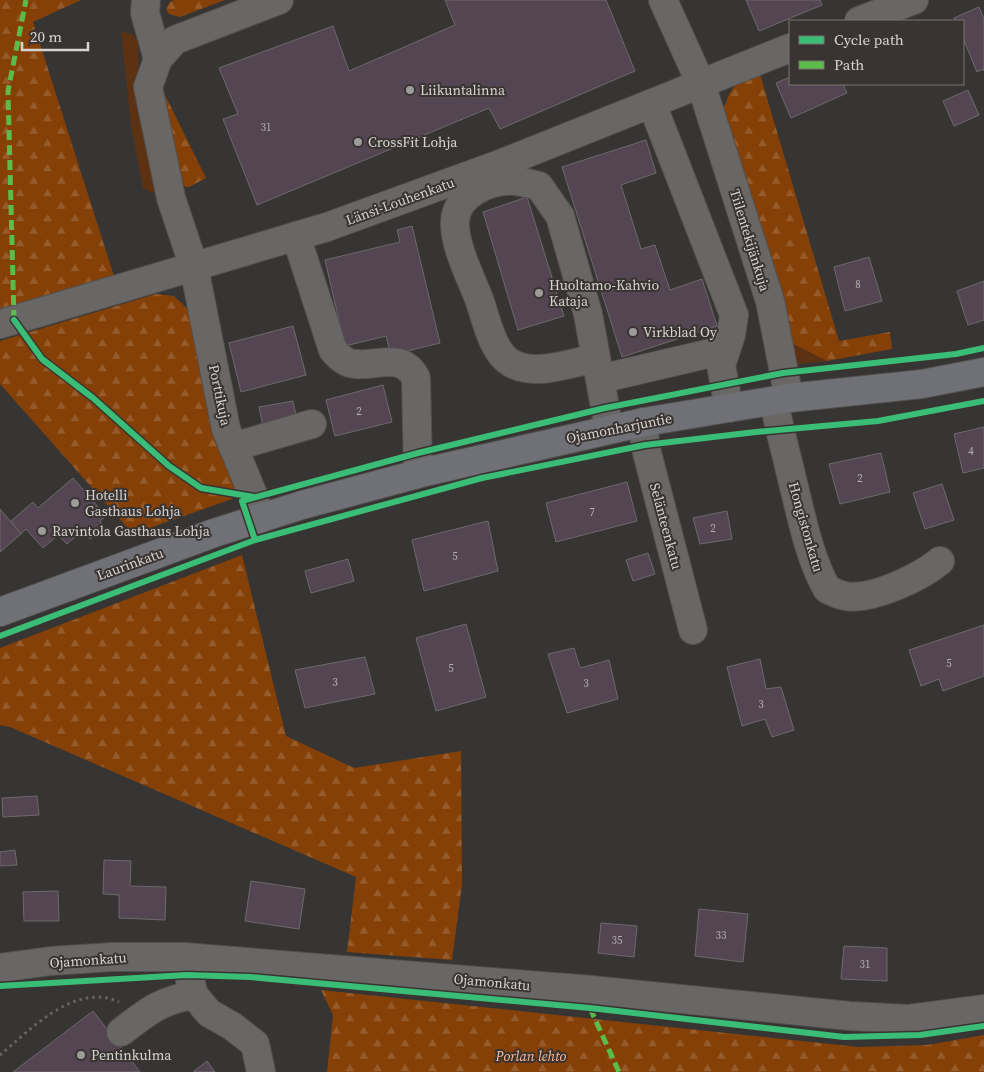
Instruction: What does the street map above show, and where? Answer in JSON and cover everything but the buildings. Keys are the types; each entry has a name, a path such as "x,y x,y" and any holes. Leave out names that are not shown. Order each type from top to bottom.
{"main road":[{"name":"Ojamonharjuntie","path":"260,519 302,505 418,474 609,429 781,399 922,384 984,372"},
{"name":"Laurinkatu","path":"0,612 214,533 260,519"}],"street":[{"path":"146,0 145,13 158,59"},
{"path":"158,59 175,40 279,0"},
{"name":"Tiilentekijänkuja","path":"664,0 702,84 770,301 781,399"},
{"path":"862,20 914,0"},
{"name":"Länsi-Louhenkatu","path":"0,324 478,180 652,104 789,48"},
{"name":"Porttikuja","path":"158,59 148,87 171,198 194,267 226,429 254,497 260,519"},
{"path":"652,104 734,315 731,334 724,350 721,365 730,408"},
{"path":"609,429 598,369 588,314 560,216 539,186 515,181 495,183 478,180 460,205 454,223 462,253 498,349 510,363 526,368 598,369 724,350"},
{"path":"296,236 333,350 343,360 355,365 390,362 405,365 412,370 416,378 418,474"},
{"name":"Hongistonkatu","path":"781,399 779,430 818,574 826,589 847,596 878,592 924,574 940,561"},
{"name":"Selänteenkatu","path":"644,422 645,445 693,630"},
{"path":"233,446 312,424"},
{"name":"Ojamonkatu","path":"0,968 51,961 112,957 184,957 591,990 850,1016 908,1019 984,1009"},
{"path":"184,957 194,995 209,1013 232,1026 255,1044 261,1072"},
{"path":"122,1032 154,1006 174,998 194,995"}],"path":[{"path":"0,1055 48,1014 90,997 106,996 133,1007 154,1006"}],"shaded area":[{"path":"121,31 133,35 138,41 139,103 158,192 151,192 143,188 131,125"},
{"path":"786,340 827,361 789,365"}],"green space":[{"path":"0,0 81,0 33,22 114,276 0,310"},
{"path":"174,0 225,0 180,17 169,14 166,9 170,2"},
{"path":"759,71 839,341 890,332 892,349 827,361 786,340 722,114 734,87"},
{"path":"161,87 206,178 189,187 178,186"},
{"path":"156,294 174,296 195,316 237,487 232,499 133,534 0,384 0,341"},
{"path":"242,555 286,736 354,768 461,751 462,884 452,960 347,952 356,877 10,727 0,725 0,648"},
{"name":"Porlan lehto","path":"321,990 858,1047 927,1045 984,1035 984,1072 327,1072 333,1015"}],"marked path":[{"path":"14,320 8,91 26,0"},
{"path":"590,1008 619,1072"}],"cycle path":[{"path":"14,320 42,359 93,398 169,466 201,488 254,497"},
{"path":"255,540 242,501 418,453 605,408 783,373 956,354 984,348"},
{"path":"0,636 255,540 482,478 645,445 756,432 878,421 984,401"},
{"path":"0,986 187,975 250,977 590,1008 844,1037 920,1035 984,1026"}],"place":[{"name":"Liikuntalinna","path":"410,90"},
{"name":"CrossFit Lohja","path":"358,142"},
{"name":"Huoltamo-Kahvio Kataja","path":"539,293"},
{"name":"Virkblad Oy","path":"633,332"},
{"name":"Hotelli Gasthaus Lohja","path":"75,503"},
{"name":"Ravintola Gasthaus Lohja","path":"42,531"},
{"name":"Pentinkulma","path":"81,1055"}]}
